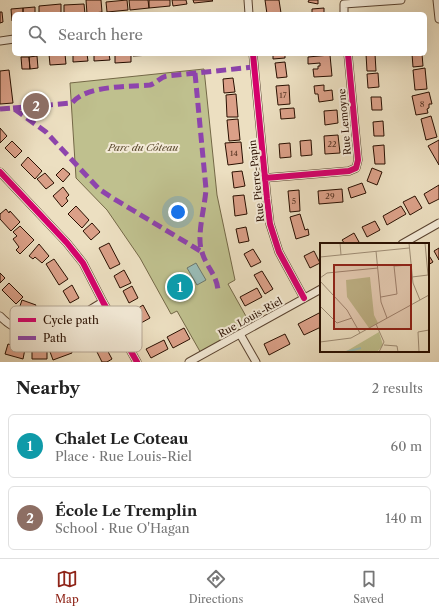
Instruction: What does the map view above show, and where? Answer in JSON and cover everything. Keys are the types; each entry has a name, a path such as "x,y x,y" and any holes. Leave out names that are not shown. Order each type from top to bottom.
{"street":[{"path":"248,0 249,12"},
{"path":"344,12 344,4 401,0"},
{"path":"437,0 439,19"},
{"path":"0,41 12,39"},
{"name":"Rue Pierre-Papin","path":"253,56 268,211 276,243 304,298"},
{"name":"Rue Lemoyne","path":"265,178 349,171 356,168 358,160 348,56"},
{"path":"0,172 76,254 90,274 105,306"},
{"path":"404,243 439,224"},
{"name":"Rue Louis-Riel","path":"189,362 320,290"},
{"path":"96,306 103,302"},
{"path":"0,316 10,324"},
{"path":"240,334 256,362"},
{"path":"131,352 137,362"}],"green space":[{"name":"Parc du Côteau","path":"204,69 217,195 235,280 228,284 252,327 202,355 177,311 171,314 140,258 107,210 76,178 70,83"}],"water":[{"path":"196,263 206,280 197,285 187,268"}],"building":[{"path":"86,0 101,0 102,12 87,12"},
{"path":"127,0 128,10 107,12 106,2"},
{"path":"129,0 148,0 149,8 130,10"},
{"path":"149,0 170,0 170,6 149,8"},
{"path":"172,0 186,0 187,4 173,6"},
{"path":"193,0 212,0 213,1 194,3"},
{"path":"265,0 279,0 281,12 267,12"},
{"path":"309,0 318,0 318,4 308,2"},
{"path":"61,4 61,12 39,12 39,6"},
{"path":"84,4 85,12 64,12 64,5"},
{"path":"35,7 35,12 23,12 23,8"},
{"path":"23,8 23,12 12,12 12,21 11,9"},
{"path":"324,8 324,12 312,12 312,9"},
{"path":"0,12 2,12 3,22 0,23"},
{"path":"37,56 38,68 30,69 29,57"},
{"path":"49,56 65,56 66,64 50,65"},
{"path":"73,56 87,56 88,61 73,62"},
{"path":"94,56 109,56 110,60 94,61"},
{"path":"115,56 131,56 131,62 115,63"},
{"path":"273,56 285,56 285,58 273,59"},
{"path":"330,56 332,76 314,77 313,69 318,69 320,63 308,64 308,57"},
{"path":"366,56 375,56 376,71 367,71"},
{"path":"412,56 422,56 423,66 413,67"},
{"path":"21,57 29,57 30,69 22,69"},
{"path":"285,62 287,77 277,78 275,63"},
{"path":"425,68 427,89 415,90 413,70"},
{"path":"9,70 13,103 0,104 0,71"},
{"path":"378,73 379,87 368,88 367,74"},
{"path":"233,78 235,92 224,93 223,79"},
{"path":"289,85 290,104 278,105 276,86"},
{"path":"324,85 324,91 332,90 333,100 319,102 318,94 315,94 314,86"},
{"path":"429,92 432,104 429,104 429,108 427,109 428,113 416,115 412,96"},
{"path":"236,94 238,117 227,117 226,95"},
{"path":"371,97 381,97 382,110 372,110"},
{"path":"294,108 295,118 281,119 280,109"},
{"path":"337,110 338,123 325,125 324,111"},
{"path":"431,116 437,137 426,140 421,119"},
{"path":"238,119 240,140 229,141 227,120"},
{"path":"383,121 384,136 374,136 373,122"},
{"path":"0,128 7,136 0,143"},
{"path":"338,135 340,153 325,154 324,136"},
{"path":"311,140 312,155 301,156 300,141"},
{"path":"439,140 439,165 428,146"},
{"path":"12,141 22,151 15,158 5,148"},
{"path":"241,142 243,163 228,165 225,143"},
{"path":"290,143 291,157 280,158 279,144"},
{"path":"384,145 385,164 375,164 373,146"},
{"path":"28,157 42,171 35,179 21,165"},
{"path":"63,168 70,174 63,182 56,175"},
{"path":"372,168 382,172 377,185 367,181"},
{"path":"242,171 245,186 234,188 232,172"},
{"path":"45,173 54,183 46,189 37,179"},
{"path":"362,183 366,193 351,198 348,188"},
{"path":"439,185 439,199 429,204 424,194"},
{"path":"63,187 69,195 66,198 68,201 62,207 53,196"},
{"path":"342,189 343,202 319,204 318,191"},
{"path":"299,190 300,211 290,212 288,191"},
{"path":"244,195 247,214 235,216 233,196"},
{"path":"415,196 422,208 410,215 403,202"},
{"path":"76,206 89,220 82,228 68,214"},
{"path":"401,206 406,214 387,225 383,216"},
{"path":"6,209 9,213 10,211 20,222 11,231 0,219 0,214"},
{"path":"300,214 305,230 308,229 309,235 296,239 290,217"},
{"path":"375,221 380,230 367,237 362,227"},
{"path":"92,223 100,232 91,240 83,231"},
{"path":"20,226 34,240 20,254 16,250 19,247 13,239 17,236 13,232"},
{"path":"246,227 249,241 239,243 236,229"},
{"path":"354,233 359,242 344,243 342,240"},
{"path":"109,243 120,264 110,269 99,248"},
{"path":"39,244 49,256 42,263 35,257 33,259 29,256"},
{"path":"439,248 439,260 434,251"},
{"path":"253,249 261,262 251,267 244,254"},
{"path":"314,251 320,263 310,268 304,256"},
{"path":"429,256 433,262 429,264"},
{"path":"54,259 68,279 59,285 46,264"},
{"path":"124,270 131,283 120,288 114,276"},
{"path":"262,271 273,289 265,294 254,275"},
{"path":"0,273 5,278 0,283"},
{"path":"179,273 181,277 184,275 192,289 175,298 167,285 177,279 174,275"},
{"path":"9,283 23,297 16,304 2,290"},
{"path":"72,285 79,298 70,303 63,291"},
{"path":"132,286 138,298 129,303 123,291"},
{"path":"257,288 262,297 245,306 240,297"},
{"path":"22,300 36,305 36,306 20,306"},
{"path":"143,305 150,318 142,322 142,306"},
{"path":"320,313 320,327 304,335 298,324"},
{"path":"184,328 190,339 173,348 167,337"},
{"path":"285,334 290,344 269,355 264,344"},
{"path":"164,340 168,349 151,358 146,349"},
{"path":"8,344 10,345 10,352 24,352 23,359 5,354"},
{"path":"32,352 47,352 47,359 32,359"},
{"path":"50,352 72,352 72,353 53,360"},
{"path":"97,352 108,352 112,359 107,362 102,362"}],"marked path":[{"path":"13,108 72,103 78,97 97,90 150,85 167,76 254,67"},
{"path":"195,73 206,189 200,230 200,246 216,281 218,292"},
{"path":"0,109 13,108 46,132 99,189 202,252"}],"cycle path":[{"path":"253,56 270,224 279,252 304,298"},
{"path":"265,178 349,171 356,168 358,160 348,56"},
{"path":"0,172 67,243 83,263 105,306"},
{"path":"131,352 137,362"}],"place":[{"name":"École Le Tremplin","path":"36,106"},
{"name":"Chalet Le Coteau","path":"180,287"}]}
